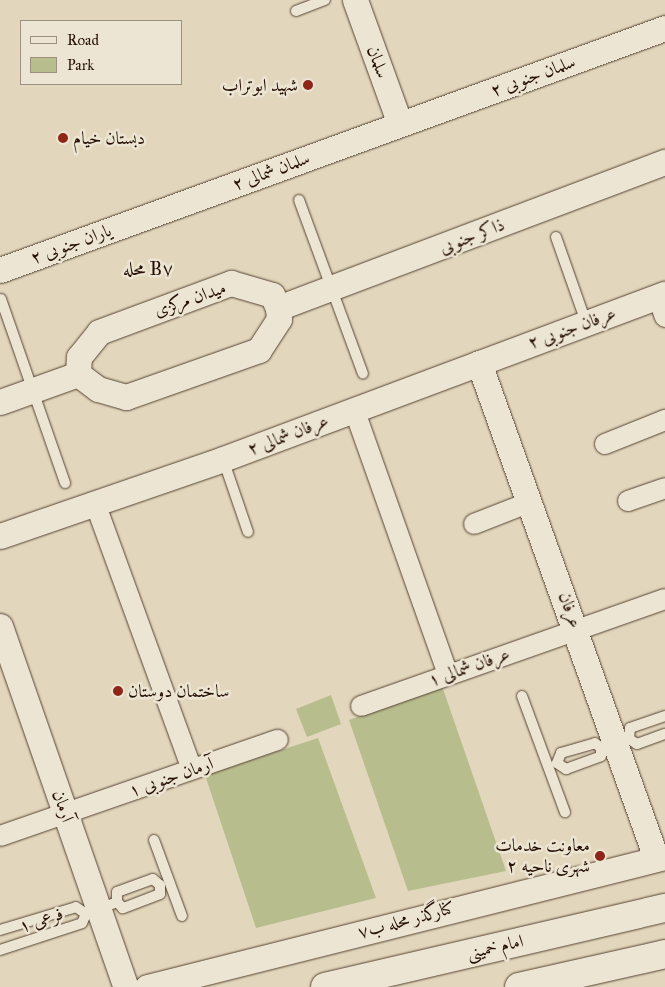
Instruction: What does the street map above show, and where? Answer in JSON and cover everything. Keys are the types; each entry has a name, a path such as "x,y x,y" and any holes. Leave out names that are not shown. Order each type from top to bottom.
{"main road":[{"name":"امام خمینی","path":"325,987 665,908"},
{"path":"519,987 665,954"}],"street":[{"name":"سلمان","path":"355,0 400,124"},
{"name":"سلمان جنوبی ۲","path":"400,124 665,28"},
{"name":"سلمان شمالی ۲","path":"142,218 400,124"},
{"name":"ذاکر جنوبی","path":"278,308 665,162"},
{"name":"یاران جنوبی ۲","path":"0,270 142,218"},
{"name":"میدان مرکزی","path":"78,374 79,358 99,332 231,283 272,295 278,308"},
{"name":"عرفان جنوبی ۲","path":"479,363 586,322 663,303"},
{"path":"0,402 78,374 98,389 126,396 259,350 279,319 278,308"},
{"name":"عرفان شمالی ۲","path":"0,536 223,459 479,363"},
{"name":"عرفان","path":"479,363 577,629 616,743 661,857"},
{"path":"354,410 448,675"},
{"path":"605,444 665,420"},
{"path":"628,501 665,488"},
{"path":"474,524 530,502"},
{"path":"95,503 192,769"},
{"name":"عرفان شمالی ۱","path":"361,706 665,599"},
{"name":"آرمان","path":"0,626 65,814 101,908 126,987"},
{"name":"آرمان جنوبی ۱","path":"0,836 278,740"},
{"name":"کنارگذر محله ب۷","path":"147,987 661,857"}],"lane":[{"path":"296,11 325,0"},
{"path":"299,200 363,374"},
{"path":"556,238 586,322"},
{"path":"1,299 31,390 65,483"},
{"path":"223,459 248,532"},
{"path":"522,696 553,764 565,812"},
{"path":"553,764 566,769 601,756 630,728 665,716"},
{"path":"553,764 561,753 595,743 637,744 665,734"},
{"path":"154,840 164,883 182,916"},
{"path":"101,908 117,892 153,879 164,883"},
{"path":"101,908 123,908 160,894 164,883"},
{"name":"فرعی ۱","path":"0,930 76,907 101,908"},
{"name":"فرعی ۱","path":"0,950 82,923 101,908"}],"green space":[{"path":"442,686 506,871 408,891 349,720"},
{"path":"331,695 341,724 307,737 296,709"},
{"path":"318,738 376,898 256,928 205,775"}],"place":[{"name":"شهید ابوتراب","path":"308,85"},
{"name":"دبستان خیام","path":"63,138"},
{"name":"ساختمان دوستان","path":"118,691"},
{"name":"معاونت خدمات شهری ناحیه ۲","path":"600,856"}],"district":[{"name":"محله B۷","path":"148,269"}]}
